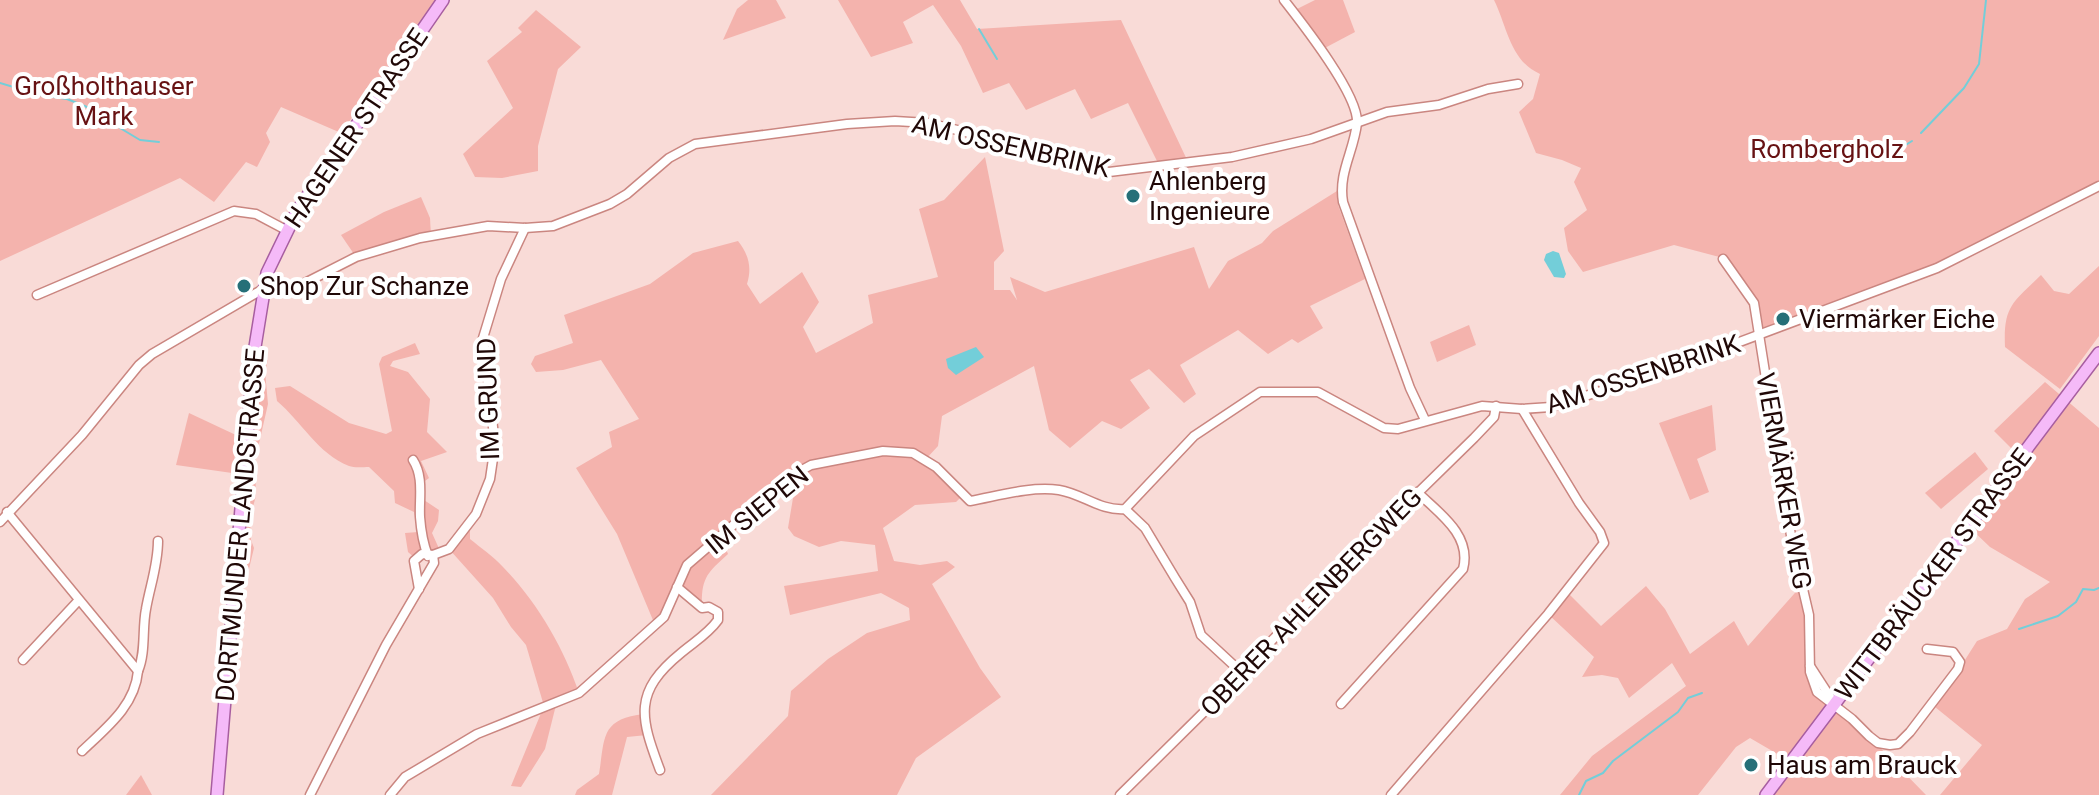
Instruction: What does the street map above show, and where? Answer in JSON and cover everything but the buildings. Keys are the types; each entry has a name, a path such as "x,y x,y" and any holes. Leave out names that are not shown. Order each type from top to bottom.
{"main road":[{"name":"HAGENER STRASSE","path":"272,257 317,181 443,0"},
{"name":"DORTMUNDER LANDSTRASSE","path":"217,795 253,367 263,289 272,257"},
{"name":"WITTBRÄUCKER STRASSE","path":"1766,795 2099,353"}],"street":[{"path":"1241,672 1201,635 1190,602 1145,528 1125,509 1194,436 1260,392 1318,392 1384,428 1409,428 1425,420 1410,388 1343,202 1343,173 1357,121 1352,100 1321,50 1284,0"},
{"name":"AM OSSENBRINK","path":"263,289 303,284 356,257 420,238 488,226 553,226 610,204 680,151 695,144 806,129 895,121 928,123 1109,172 1232,157 1311,139 1387,112 1439,105 1488,89 1518,84"},
{"name":"AM OSSENBRINK","path":"1425,420 1470,408 1551,407 1654,374 1937,268 2099,186"},
{"path":"37,295 234,211 256,214 286,230"},
{"name":"IM GRUND","path":"430,556 449,549 466,530 490,479 495,445 483,338 501,279 525,228"},
{"name":"VIERMÄRKER WEG","path":"1723,259 1753,300 1792,542 1809,615 1811,680 1817,692 1878,743 1898,744 1958,669 1960,662 1953,652 1927,649"},
{"path":"0,522 82,435 139,365 152,354 263,289"},
{"name":"OBERER AHLENBERGWEG","path":"1120,795 1494,417 1496,406"},
{"path":"1391,795 1548,614 1604,543 1522,409"},
{"name":"IM SIEPEN","path":"390,795 405,777 477,734 579,693 664,617 687,565 789,477 820,462 883,451 913,453 936,467 970,501 1047,490 1071,494 1113,510 1125,509"},
{"path":"310,795 386,645 434,563 422,540 419,477 413,460"},
{"path":"1341,704 1463,569 1466,557 1461,538 1417,492"},
{"path":"7,512 138,671"},
{"path":"82,751 134,693 142,661 146,610 158,560 158,541"},
{"path":"419,589 414,561 422,554 430,556"},
{"path":"660,770 644,721 648,693 669,663 705,635 718,620 718,612 709,607 702,608 677,587"},
{"path":"23,660 78,601"}],"green space":[{"name":"Großholthauser Mark","path":"0,0 436,0 341,133 281,107 266,133 270,142 257,167 246,162 214,202 180,178 0,261"},
{"path":"748,0 776,0 786,18 723,40 737,9"},
{"path":"838,0 960,0 977,29 1121,20 1189,164 1160,167 1128,103 1091,119 1075,89 1026,110 1009,83 983,93 961,46 933,5 903,22 913,43 871,57"},
{"path":"1315,0 1343,0 1355,32 1321,50 1293,11"},
{"name":"Rombergholz","path":"1494,0 2099,0 2099,182 1958,255 1886,285 1761,330 1750,296 1727,259 1674,245 1583,272 1568,251 1564,228 1587,210 1574,182 1581,168 1536,153 1519,112 1533,99 1540,74 1522,61 1516,52"},
{"path":"536,10 581,47 558,69 538,146 538,171 502,178 475,177 463,154 513,108 487,61 522,32 518,28"},
{"path":"985,157 1004,251 994,262 994,290 1010,290 1017,300 1010,277 1045,292 1194,247 1209,289 1228,261 1262,243 1273,231 1337,191 1338,205 1365,279 1310,306 1323,328 1298,343 1292,339 1268,354 1238,330 1180,365 1196,394 1184,403 1149,369 1130,380 1150,408 1121,429 1102,421 1070,448 1049,430 1034,366 942,416 938,446 926,459 963,495 956,502 915,505 883,528 894,561 920,565 947,561 955,567 932,584 980,668 1001,697 916,758 897,795 711,795 788,716 791,691 828,659 867,633 910,620 909,608 881,593 790,615 784,586 878,571 875,545 841,541 819,547 794,536 788,528 793,498 808,466 721,537 728,554 707,577 702,608 677,587 655,625 617,534 576,468 612,447 609,432 639,419 601,360 563,370 536,372 531,364 535,356 573,343 564,315 650,284 693,253 738,241 748,262 747,284 760,304 802,272 819,302 803,327 816,353 873,323 868,295 938,277 919,209 944,200"},
{"path":"421,197 430,218 431,236 356,257 341,235 384,212"},
{"path":"2099,266 2099,336 2060,389 2005,347 2008,313 2041,275 2054,291 2069,294"},
{"path":"1469,325 1476,345 1437,362 1430,342"},
{"path":"415,343 420,354 393,361 390,366 408,372 430,399 427,432 447,452 421,461 429,478 418,486 418,496 439,510 432,533 441,553 416,559 408,552 405,533 418,532 414,512 395,503 394,491 369,467 349,466 328,454 277,401 275,388 290,386 349,423 386,434 392,431 379,364 382,357"},
{"path":"268,360 265,371 268,404 255,461 256,496 250,517 254,548 248,573 236,568 258,363"},
{"path":"2045,382 2099,428 2099,795 1940,795 1982,745 1935,707 1977,641 2007,629 2025,599 2050,582 1990,547 1969,527 2021,458 1994,431"},
{"path":"1712,405 1716,450 1697,459 1709,492 1690,500 1659,423"},
{"path":"189,413 238,436 232,473 176,465"},
{"path":"1975,452 1988,469 1941,509 1925,493"},
{"path":"470,524 470,539 503,567 538,610 566,659 579,693 557,701 545,749 521,787 511,786 544,706 526,645 493,598 449,549"},
{"path":"1802,585 1817,692 1852,719 1926,795 1766,795 1791,762 1750,738 1736,747 1698,795 1560,795 1592,756 1686,686 1672,663 1629,698 1618,678 1602,675 1582,677 1594,657 1548,614 1565,590 1601,626 1646,586 1665,609 1690,654 1734,621 1748,646"},
{"path":"644,714 647,735 627,737 612,795 575,795 577,790 599,774 604,741 612,726 619,720"},
{"path":"141,775 152,795 126,795"}],"water":[{"path":"1553,251 1559,253 1566,274 1564,278 1554,277 1544,260 1546,254"},
{"path":"976,347 984,357 956,375 948,368 946,359"}],"waterway":[{"path":"1921,133 1964,88 1979,64 1986,0"},
{"path":"979,29 997,59"},
{"path":"0,83 67,99 102,113"},
{"path":"120,128 140,140 159,142"},
{"path":"1904,146 1912,141"},
{"path":"2019,629 2058,616 2076,602 2083,589 2099,588"},
{"path":"1579,795 1586,781 1603,773 1613,761 1678,712 1688,698 1702,693"}],"place":[{"name":"Ahlenberg Ingenieure","path":"1133,196"},
{"name":"Shop Zur Schanze","path":"244,286"},
{"name":"Viermärker Eiche","path":"1783,319"},
{"name":"Haus am Brauck","path":"1751,765"}]}
